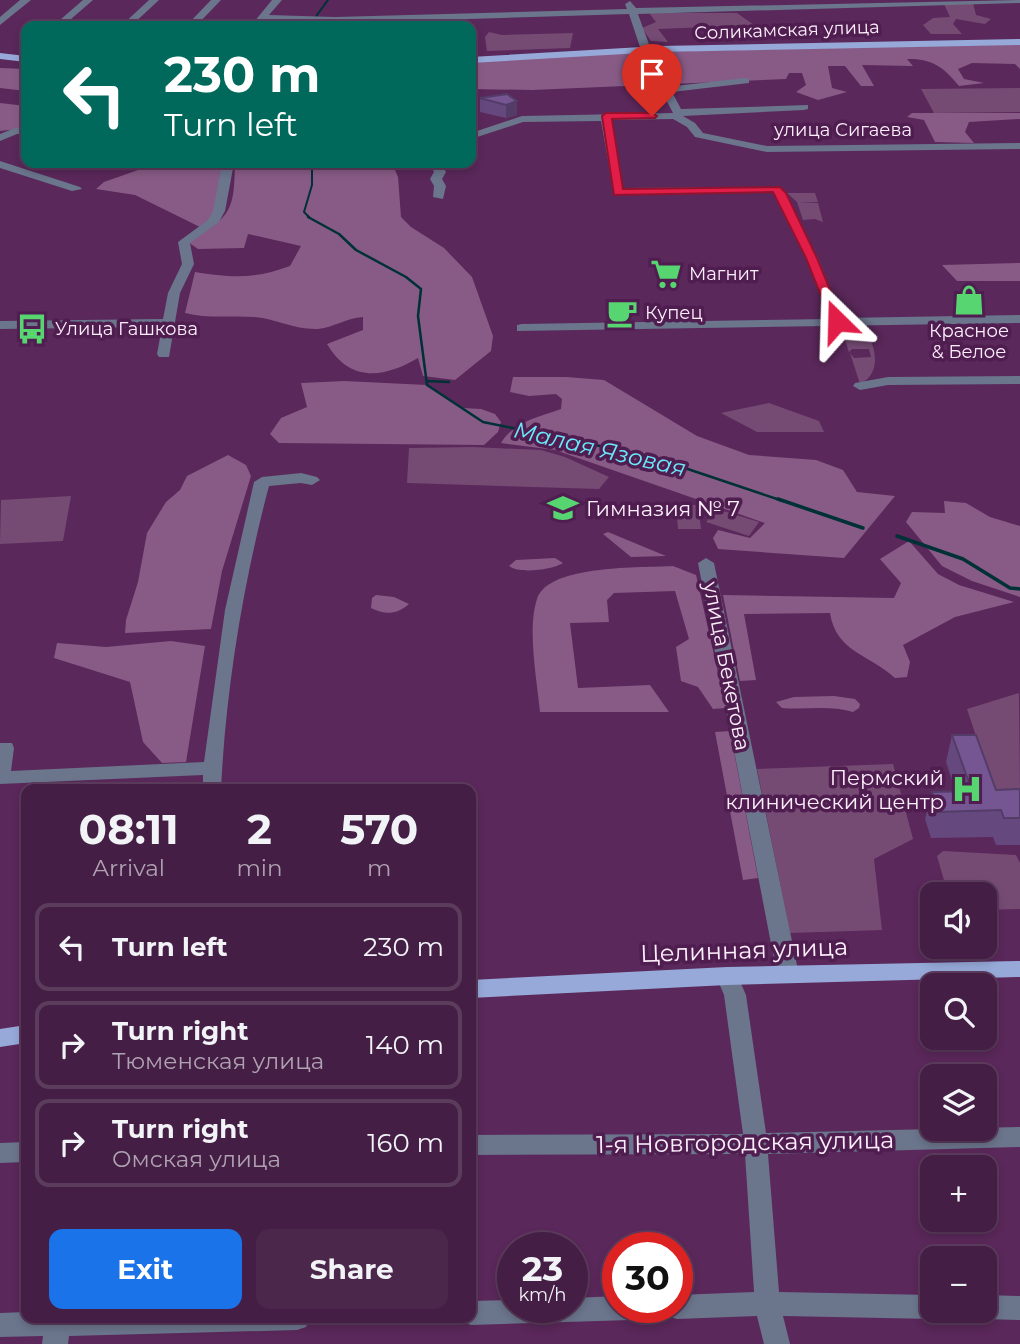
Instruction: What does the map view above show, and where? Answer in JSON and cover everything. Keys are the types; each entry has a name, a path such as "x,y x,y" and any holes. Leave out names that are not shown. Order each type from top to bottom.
{"main road":[{"name":"Соликамская улица","path":"476,60 646,50 1020,42"},
{"path":"0,56 21,57"},
{"name":"Целинная улица","path":"476,989 727,976 1020,969"},
{"path":"0,1038 21,1035"}],"street":[{"path":"0,22 26,0"},
{"path":"64,21 88,0"},
{"path":"131,21 154,0"},
{"path":"196,21 216,0"},
{"path":"259,21 276,0"},
{"path":"531,0 532,13"},
{"path":"629,0 646,50"},
{"path":"262,18 335,20 1020,0"},
{"path":"676,114 667,92 670,89 745,81"},
{"path":"476,134 522,119 804,107"},
{"name":"улица Сигаева","path":"676,114 691,125 697,134 767,149 1020,146"},
{"path":"606,116 618,192 776,189 812,258 837,321"},
{"path":"0,138 21,131"},
{"path":"0,164 76,189"},
{"path":"164,354 174,293 188,264 183,246 188,237 206,228 219,211 227,168"},
{"path":"438,168 440,172 436,179 440,187 439,197"},
{"path":"522,328 1020,319"},
{"path":"0,326 168,323"},
{"path":"860,386 888,381 1020,380"},
{"path":"212,784 228,644 245,547 262,482 301,478 312,480"},
{"name":"улица Бекетова","path":"706,563 788,975"},
{"path":"5,748 1,778 212,768"},
{"path":"727,976 735,995 755,1144 767,1304 776,1344"},
{"name":"1-я Новгородская улица","path":"476,1145 755,1144 1020,1137"},
{"path":"0,1153 21,1152"},
{"path":"693,1306 767,1304 920,1307"},
{"path":"997,1307 1020,1308"},
{"path":"476,1313 602,1309"},
{"path":"0,1325 57,1329 188,1323"}],"shaded area":[{"path":"973,3 976,15 991,19 985,24 956,19 953,24 962,34 931,34 923,25 933,18 950,17 944,4"},
{"path":"649,13 737,13 754,25 658,29 668,42 651,41 642,28 656,22"},
{"path":"489,32 502,35 573,33 570,48 487,51 485,37"},
{"path":"1020,44 1020,69 1015,64 972,63 958,69 964,79 984,83 959,86 942,69 930,62 907,59 913,66 862,65 874,86 861,86 845,66 828,66 832,88 847,92 818,100 796,92 806,85 802,73 789,73 786,79 532,90 476,89 476,61 648,52"},
{"path":"0,68 21,69 21,90 0,88"},
{"path":"1020,88 1020,112 934,113 921,89"},
{"path":"0,103 21,105 21,129 0,131"},
{"path":"912,113 1020,113 1020,119 969,122 965,132 974,143 935,142 924,120 907,117"},
{"path":"144,168 222,168 217,207 213,215 200,227 135,195 96,189 104,182"},
{"path":"235,168 394,168 398,177 401,217 411,227 444,248 472,277 493,336 491,351 455,380 423,376 418,358 393,370 368,373 346,365 327,344 363,330 363,317 324,328 310,329 255,317 185,313 195,272 232,276 266,273 290,266 301,246 248,234 244,248 198,249 188,242 222,219 233,193"},
{"path":"787,193 815,193 818,202 799,202 818,203 823,222 815,219 803,220 797,202"},
{"path":"1020,263 1020,281 957,281 942,265"},
{"path":"861,322 873,346 875,364 868,379 860,384 850,353 854,358 871,357 869,349 852,349 849,352 839,323"},
{"path":"513,377 604,380 697,436 749,455 816,460 843,470 857,492 895,496 844,558 718,549 713,538 718,530 750,538 765,523 555,450 501,443 519,425 561,409 562,399 556,394 529,396 510,392"},
{"path":"344,381 427,385 463,408 481,409 495,414 501,422 498,432 484,445 279,443 270,434 281,418 307,407 301,383"},
{"path":"769,403 819,421 824,432 757,432 721,413"},
{"path":"409,448 541,450 565,457 609,477 599,489 407,483"},
{"path":"228,455 246,465 251,476 222,571 211,629 125,633 147,533 166,502 180,490 187,476"},
{"path":"71,496 63,541 0,544 1,500"},
{"path":"944,501 966,503 990,517 1020,526 1020,597 972,581 942,566 906,522 912,512 945,513"},
{"path":"676,505 698,505 701,529 678,529"},
{"path":"717,509 759,522 749,536 706,522"},
{"path":"608,532 666,556 631,557 603,534"},
{"path":"909,541 938,574 959,585 1014,602 955,617 903,645 910,662 907,677 895,678 846,644 833,626 830,613 744,614 756,680 740,681 723,595 894,598 901,583 880,559"},
{"path":"555,558 563,563 536,570 520,570 509,566 516,560"},
{"path":"673,566 696,575 726,708 713,709 698,687 681,681 676,647 689,639 675,591 614,593 607,600 609,622 570,623 578,688 650,685 669,712 540,712 533,625 537,599 545,588 559,579 598,570"},
{"path":"376,595 394,597 409,604 395,612 381,612 371,608 372,598"},
{"path":"171,641 205,646 186,762 162,763 143,742 130,682 54,658 57,643 106,647"},
{"path":"1019,693 1020,794 995,793 967,709"},
{"path":"834,696 855,699 860,704 859,708 853,712 827,708 782,708 776,702 794,697"},
{"path":"730,731 758,878 743,880 715,732"},
{"path":"893,764 913,839 874,859 882,930 790,933 757,769"},
{"path":"943,851 1016,855 1020,863 1020,909 997,910 997,882 945,882 937,856"}],"building":[{"path":"507,94 517,101 506,105 480,98"},
{"path":"952,735 976,735 996,790 1020,789 1020,818 1004,818 1001,810 938,812 932,792 972,791"}],"waterway":[{"name":"Малая Язовая","path":"316,21 317,15 328,0"},
{"name":"Малая Язовая","path":"310,218 304,212 312,185 312,168"},
{"name":"Малая Язовая","path":"308,217 339,234 356,250 406,277 421,289 418,316 427,385 483,422 649,456 783,501"},
{"name":"Малая Язовая","path":"427,381 449,382"},
{"name":"Малая Язовая","path":"778,499 863,528"},
{"path":"897,536 963,559 1010,588 1020,589"}],"place":[{"name":"Магнит","path":"666,274"},
{"name":"Красное & Белое","path":"969,300"},
{"name":"Купец","path":"622,313"},
{"name":"Улица Гашкова","path":"32,329"},
{"name":"Гимназия № 7","path":"563,508"},
{"name":"Пермский клинический центр","path":"967,789"}],"route":[{"path":"652,116 606,116 618,192 776,189 812,258 837,321"}]}
